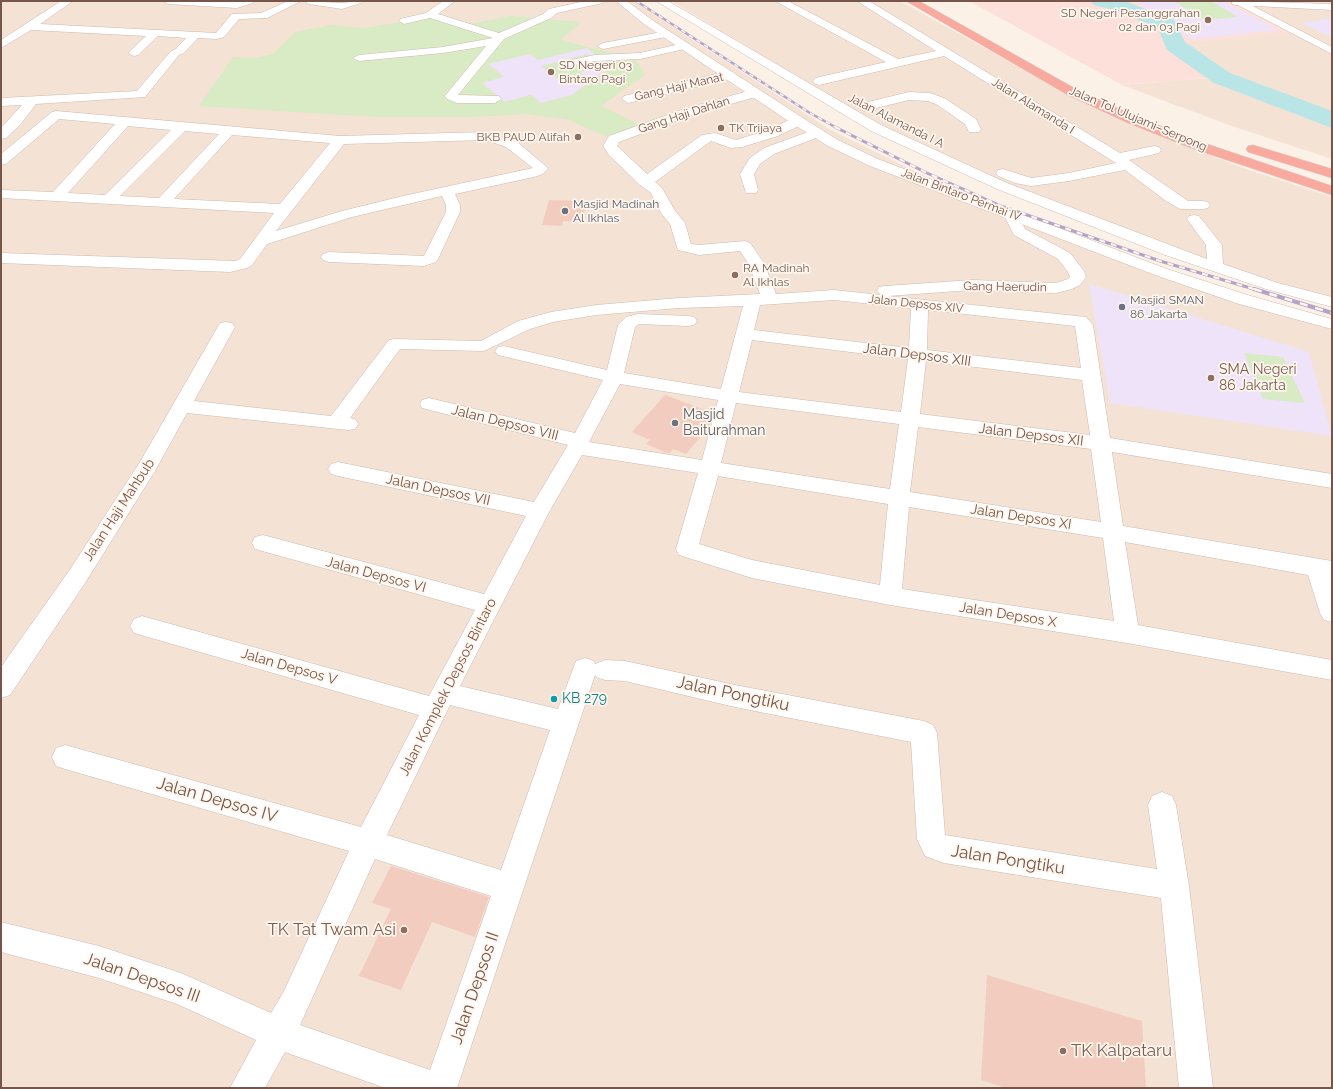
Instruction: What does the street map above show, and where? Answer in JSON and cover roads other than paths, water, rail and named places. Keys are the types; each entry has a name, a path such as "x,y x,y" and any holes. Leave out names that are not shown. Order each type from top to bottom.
{"highway":[{"name":"Jalan Tol Ulujami–Serpong","path":"911,1 995,50 1079,95 1133,120 1196,145 1332,191"},
{"name":"Jalan Tol Ulujami–Serpong","path":"1097,89 1116,98"},
{"path":"1240,145 1332,174"}],"street":[{"path":"1,45 68,1"},
{"path":"168,1 237,5 249,1"},
{"path":"30,27 218,36 236,16 262,16 296,1"},
{"path":"309,1 342,6 357,1"},
{"path":"404,21 430,15 450,1"},
{"path":"543,7 554,10 599,1"},
{"name":"Jalan Bintaro Permai IV","path":"621,1 667,34 816,133 875,163 1161,272 1245,300 1332,324"},
{"path":"661,1 876,128 1002,186 1171,252 1272,286 1332,302"},
{"name":"Jalan Alamanda I A","path":"682,1 864,107 885,117"},
{"path":"780,1 896,62"},
{"name":"Jalan Alamanda I","path":"862,1 1122,162 1175,201 1185,206 1203,205"},
{"path":"1235,1 1332,8"},
{"path":"1235,1 1332,51"},
{"path":"359,58 443,50 499,39 547,16 554,10"},
{"path":"430,15 482,31 499,39"},
{"path":"482,31 496,24"},
{"path":"1,32 18,34"},
{"path":"134,54 154,34"},
{"path":"595,48 667,34"},
{"path":"1,102 142,94 175,53 180,51 195,35"},
{"path":"495,99 457,99 451,96 499,39"},
{"path":"570,63 595,58 640,56 685,46"},
{"path":"819,81 896,62 946,52"},
{"name":"Gang Haji Manat","path":"628,99 729,75"},
{"name":"Gang Haji Dahlan","path":"645,182 614,146 688,112 755,93"},
{"path":"864,107 909,96 930,97 940,101 971,122 974,129"},
{"path":"1,135 15,122 33,99"},
{"path":"1,160 55,115 126,120 229,131 340,140 487,136 503,139 542,168 539,171 529,174 446,190 347,214 260,241"},
{"path":"56,197 126,120"},
{"path":"710,468 745,334 761,299 756,263 745,246 699,250 684,247 677,223 668,212 657,192 645,182 707,138 715,137 731,144 737,144 773,133 798,121"},
{"path":"108,200 182,126"},
{"path":"162,203 229,131"},
{"path":"751,190 747,174 755,161 769,151 816,133"},
{"path":"1,258 230,267 241,265 246,262 284,209 340,140"},
{"name":"Jalan Alamanda I A","path":"933,140 994,170 1028,182 1068,177 1122,162 1154,150"},
{"path":"329,257 424,261 430,259 453,212 453,205 446,190"},
{"path":"1,194 284,209"},
{"name":"Gang Haerudin","path":"834,295 950,286 1056,288 1066,286 1074,282 1078,277 1076,271 1064,256 1020,232 1011,215"},
{"path":"1194,219 1214,245 1215,267"},
{"name":"Jalan Depsos XIV","path":"183,406 342,424 395,344 484,346 524,325 551,317 626,307 834,295 1080,321 1084,325 1090,375"},
{"path":"890,596 908,420 918,355 920,304"},
{"name":"Jalan Komplek Depsos Bintaro","path":"247,1088 294,1004 368,843 439,701 539,511 578,444 614,377 627,325 632,321 656,319 688,321"},
{"name":"Jalan Haji Mahbub","path":"1,687 112,524 183,406 226,326"},
{"name":"Jalan Depsos XIII","path":"745,334 1090,375"},
{"name":"Jalan Depsos XII","path":"504,351 614,377 728,395 908,420 1099,443 1332,481"},
{"path":"1090,375 1127,633"},
{"name":"Jalan Depsos VIII","path":"429,404 578,444 710,468"},
{"name":"Jalan Depsos XI","path":"710,468 1113,532 1324,569"},
{"name":"Jalan Depsos X","path":"710,468 687,549 752,569 890,596 1127,633 1332,670"},
{"name":"Jalan Depsos VII","path":"338,469 539,511"},
{"name":"Jalan Depsos VI","path":"263,543 490,605"},
{"path":"1324,569 1332,613"},
{"name":"Jalan Depsos V","path":"142,626 439,701"},
{"name":"Jalan Depsos II","path":"440,1088 567,723 595,669"},
{"name":"Jalan Pongtiku","path":"595,669 625,671 735,696 924,733 931,839 935,846 944,849 1174,886"},
{"path":"439,701 567,723"},
{"name":"Jalan Depsos IV","path":"65,757 368,843"},
{"path":"1162,805 1174,886 1196,1088"},
{"path":"368,843 509,887"},
{"name":"Jalan Depsos III","path":"1,937 98,962 181,988 279,1033 433,1088"}],"waterway":[{"path":"1101,1 1121,6 1155,18 1167,24 1175,45 1222,78 1332,120"}],"railway":[{"path":"636,1 810,113 837,128"},
{"path":"837,128 927,173 1001,206 1160,261 1257,290"},
{"path":"1254,289 1332,313"}],"place":[{"name":"SD Negeri Pesanggrahan 02 dan 03 Pagi","path":"1208,20"},
{"name":"SD Negeri 03 Bintaro Pagi","path":"551,72"},
{"name":"TK Trijaya","path":"721,128"},
{"name":"BKB PAUD Alifah","path":"578,137"},
{"name":"Masjid Madinah Al Ikhlas","path":"565,211"},
{"name":"RA Madinah Al Ikhlas","path":"735,275"},
{"name":"Masjid SMAN 86 Jakarta","path":"1122,307"},
{"name":"SMA Negeri 86 Jakarta","path":"1211,378"},
{"name":"Masjid Baiturahman","path":"675,423"},
{"name":"KB 279","path":"554,699"},
{"name":"TK Tat Twam Asi","path":"404,930"},
{"name":"TK Kalpataru","path":"1063,1051"}]}
